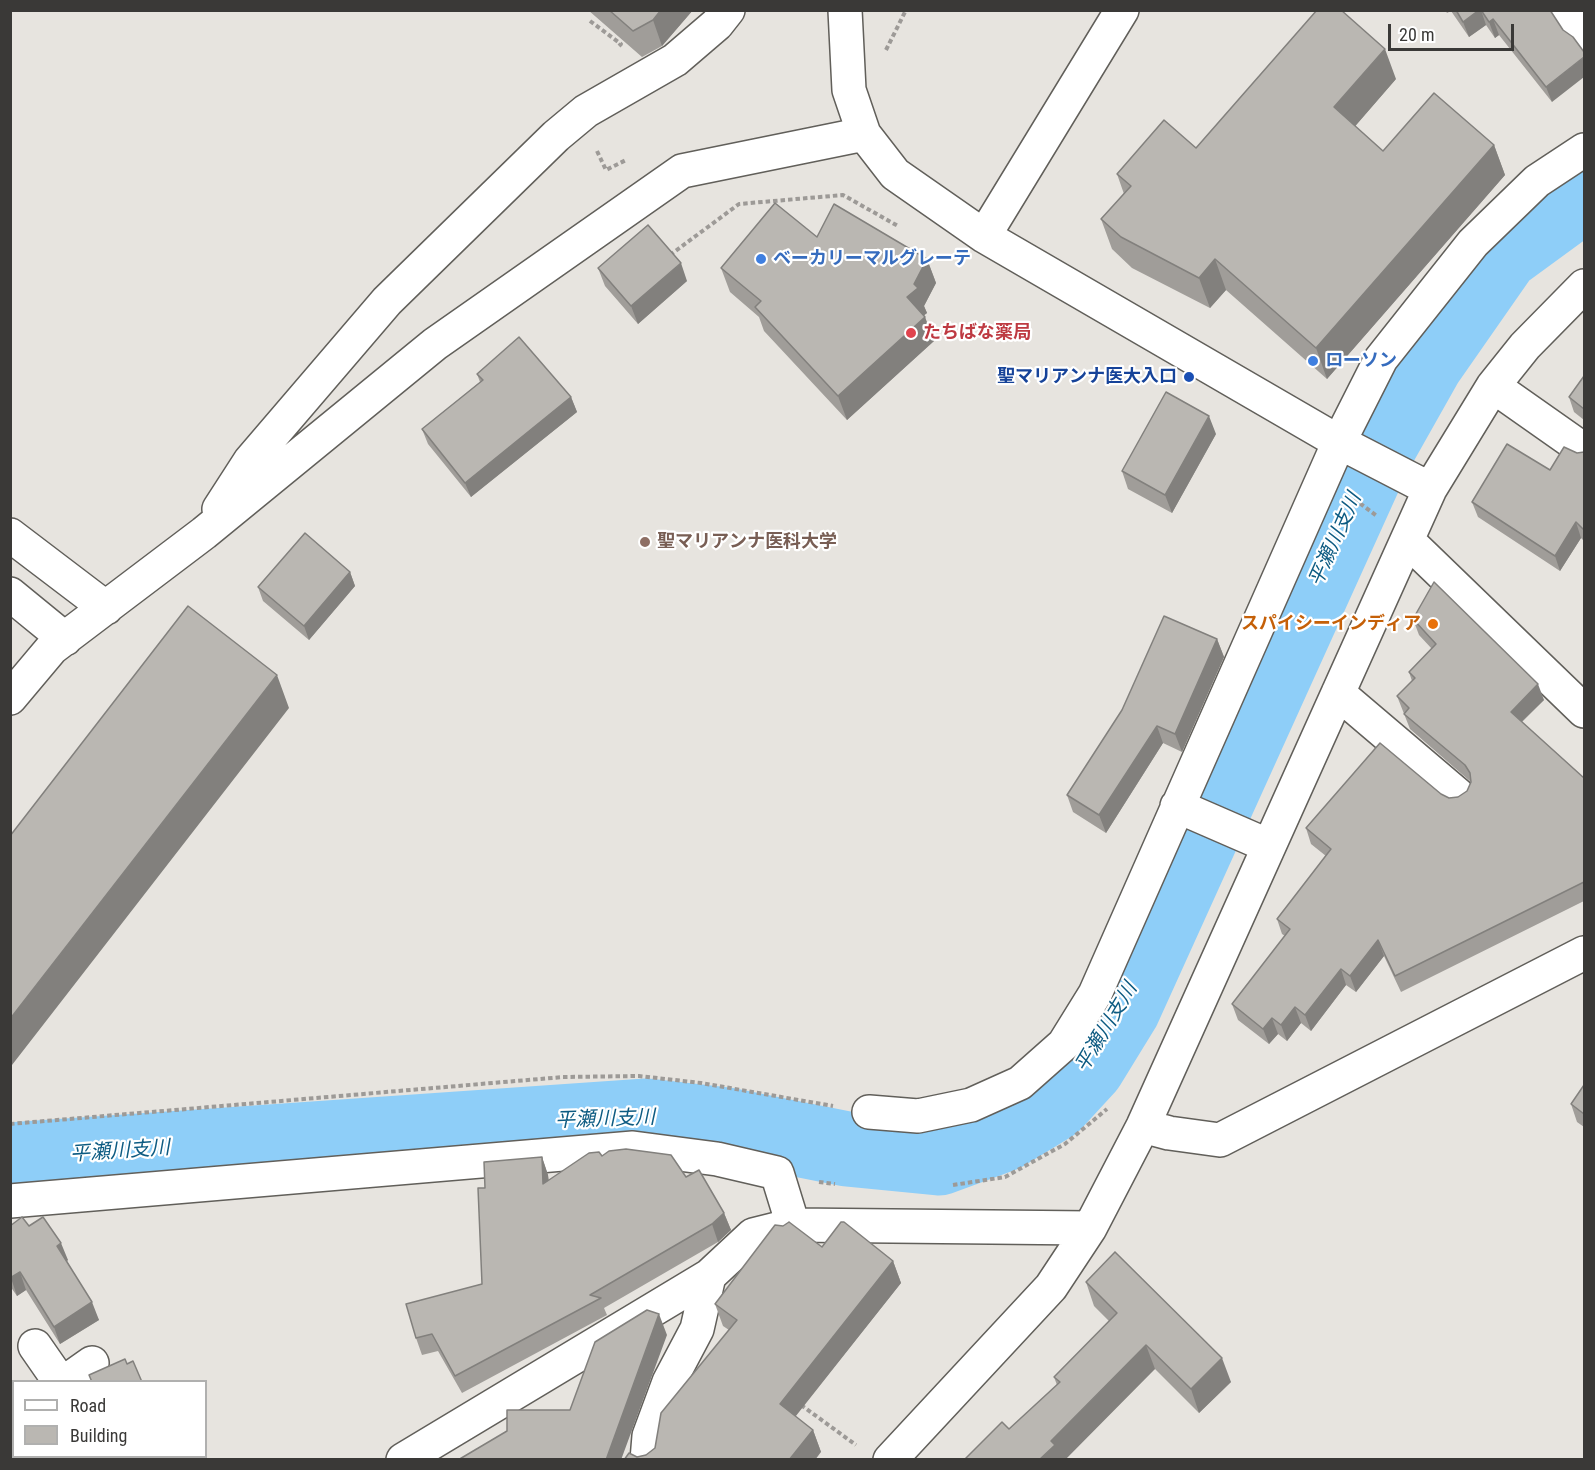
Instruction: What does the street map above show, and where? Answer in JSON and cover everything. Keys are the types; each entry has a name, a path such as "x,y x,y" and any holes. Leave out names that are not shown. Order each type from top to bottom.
{"street":[{"path":"204,533 250,461 387,301 556,136 586,111 675,60 717,24 728,10"},
{"path":"845,10 849,90 864,134 895,174 984,236 1348,447 1430,489"},
{"path":"984,236 1122,10"},
{"path":"1566,10 1584,35"},
{"path":"10,698 52,648 204,533 435,344 682,171 864,134"},
{"path":"869,1112 918,1116 971,1105 1020,1083 1064,1044 1095,994 1184,809 1348,447 1381,359 1473,243 1538,181 1584,150"},
{"path":"890,1460 1051,1287 1090,1228 1143,1126 1430,489 1493,386 1525,346 1584,286"},
{"path":"1493,386 1584,450"},
{"path":"10,535 106,608"},
{"path":"1407,540 1584,711"},
{"path":"10,594 65,639"},
{"path":"1338,693 1458,795"},
{"path":"1184,809 1269,846"},
{"path":"1143,1126 1169,1133 1220,1140 1584,953"},
{"path":"10,1202 633,1148 717,1159 777,1173 793,1225"},
{"path":"403,1460 709,1276 753,1235 793,1225 1090,1228"},
{"path":"646,1460 649,1436 669,1382 697,1329 709,1276"},
{"path":"35,1346 59,1380"},
{"path":"68,1380 92,1363"}],"path":[{"path":"590,21 621,44 613,52"},
{"path":"596,149 606,170 632,157"},
{"path":"667,258 738,204 843,195 904,230"},
{"path":"10,1124 563,1077 628,1076 700,1083 869,1112"},
{"path":"951,1186 1005,1177 1065,1144 1112,1105"},
{"path":"777,1173 840,1185"},
{"path":"792,1399 859,1448"}],"building":[{"path":"609,10 661,10 653,20 633,31"},
{"path":"1317,10 1341,10 1385,49 1334,107 1383,151 1434,93 1494,145 1316,348 1215,259 1199,278 1121,237 1101,219 1131,186 1117,174 1164,120 1196,148"},
{"path":"1456,10 1479,10 1463,22"},
{"path":"1481,10 1550,10 1563,30 1573,37 1584,52 1584,57 1546,87 1493,19 1489,22"},
{"path":"775,203 817,237 834,204 927,259 914,284 918,288 907,297 925,317 838,396 755,307 761,301 721,268"},
{"path":"648,225 681,263 631,306 598,268"},
{"path":"519,337 571,397 465,483 422,429 483,380 477,374"},
{"path":"1584,376 1584,409 1569,397"},
{"path":"1166,392 1209,416 1165,495 1122,471"},
{"path":"1507,444 1550,470 1564,447 1577,453 1584,452 1584,530 1576,522 1555,556 1472,502"},
{"path":"305,533 350,572 304,626 258,587"},
{"path":"1434,582 1538,684 1511,712 1584,778 1584,882 1395,976 1378,940 1350,976 1341,969 1305,1015 1295,1007 1281,1025 1272,1018 1263,1029 1232,1004 1290,929 1277,919 1331,849 1306,828 1380,743 1441,794 1449,798 1458,797 1467,791 1471,782 1470,773 1465,765 1404,714 1409,708 1397,696 1415,678 1409,672 1436,644 1413,619"},
{"path":"188,606 277,675 10,1019 10,836"},
{"path":"1164,616 1217,639 1175,734 1157,726 1099,815 1067,795 1122,710"},
{"path":"1584,1085 1584,1114 1571,1104"},
{"path":"626,1149 671,1155 686,1177 699,1170 724,1213 712,1224 590,1295 601,1298 455,1376 432,1334 416,1338 406,1304 482,1284 478,1188 485,1188 484,1162 542,1157 543,1184 589,1153 599,1152 602,1156 609,1151"},
{"path":"22,1217 29,1226 43,1217 61,1243 57,1246 92,1302 54,1327 20,1272 10,1278 10,1226"},
{"path":"789,1222 822,1247 841,1222 844,1222 893,1261 780,1404 813,1430 789,1460 624,1460 629,1453 637,1457 646,1455 655,1448 661,1413 737,1320 715,1304 775,1225 783,1226"},
{"path":"1115,1252 1222,1358 1191,1389 1146,1345 1051,1441 1055,1445 1039,1460 964,1460 1002,1422 1009,1429 1060,1382 1054,1377 1117,1313 1086,1282"},
{"path":"647,1310 659,1314 606,1460 458,1460 507,1431 507,1410 570,1410 595,1342"},
{"path":"125,1359 127,1364 133,1361 141,1380 91,1380 89,1375"},
{"path":"124,1458 174,1458 175,1460 125,1460"}],"waterway":[{"name":"平瀬川支川","path":"10,1160 647,1116 727,1125 847,1149 939,1158 1004,1134 1053,1104 1088,1066 1123,1009 1373,457 1426,363 1502,254 1584,194"}],"place":[{"name":"ベーカリーマルグレーテ","path":"761,259"},
{"name":"たちばな薬局","path":"911,333"},
{"name":"ローソン","path":"1313,361"},
{"name":"聖マリアンナ医大入口","path":"1189,377"},
{"name":"聖マリアンナ医科大学","path":"645,542"},
{"name":"スパイシーインディア","path":"1433,624"}]}
